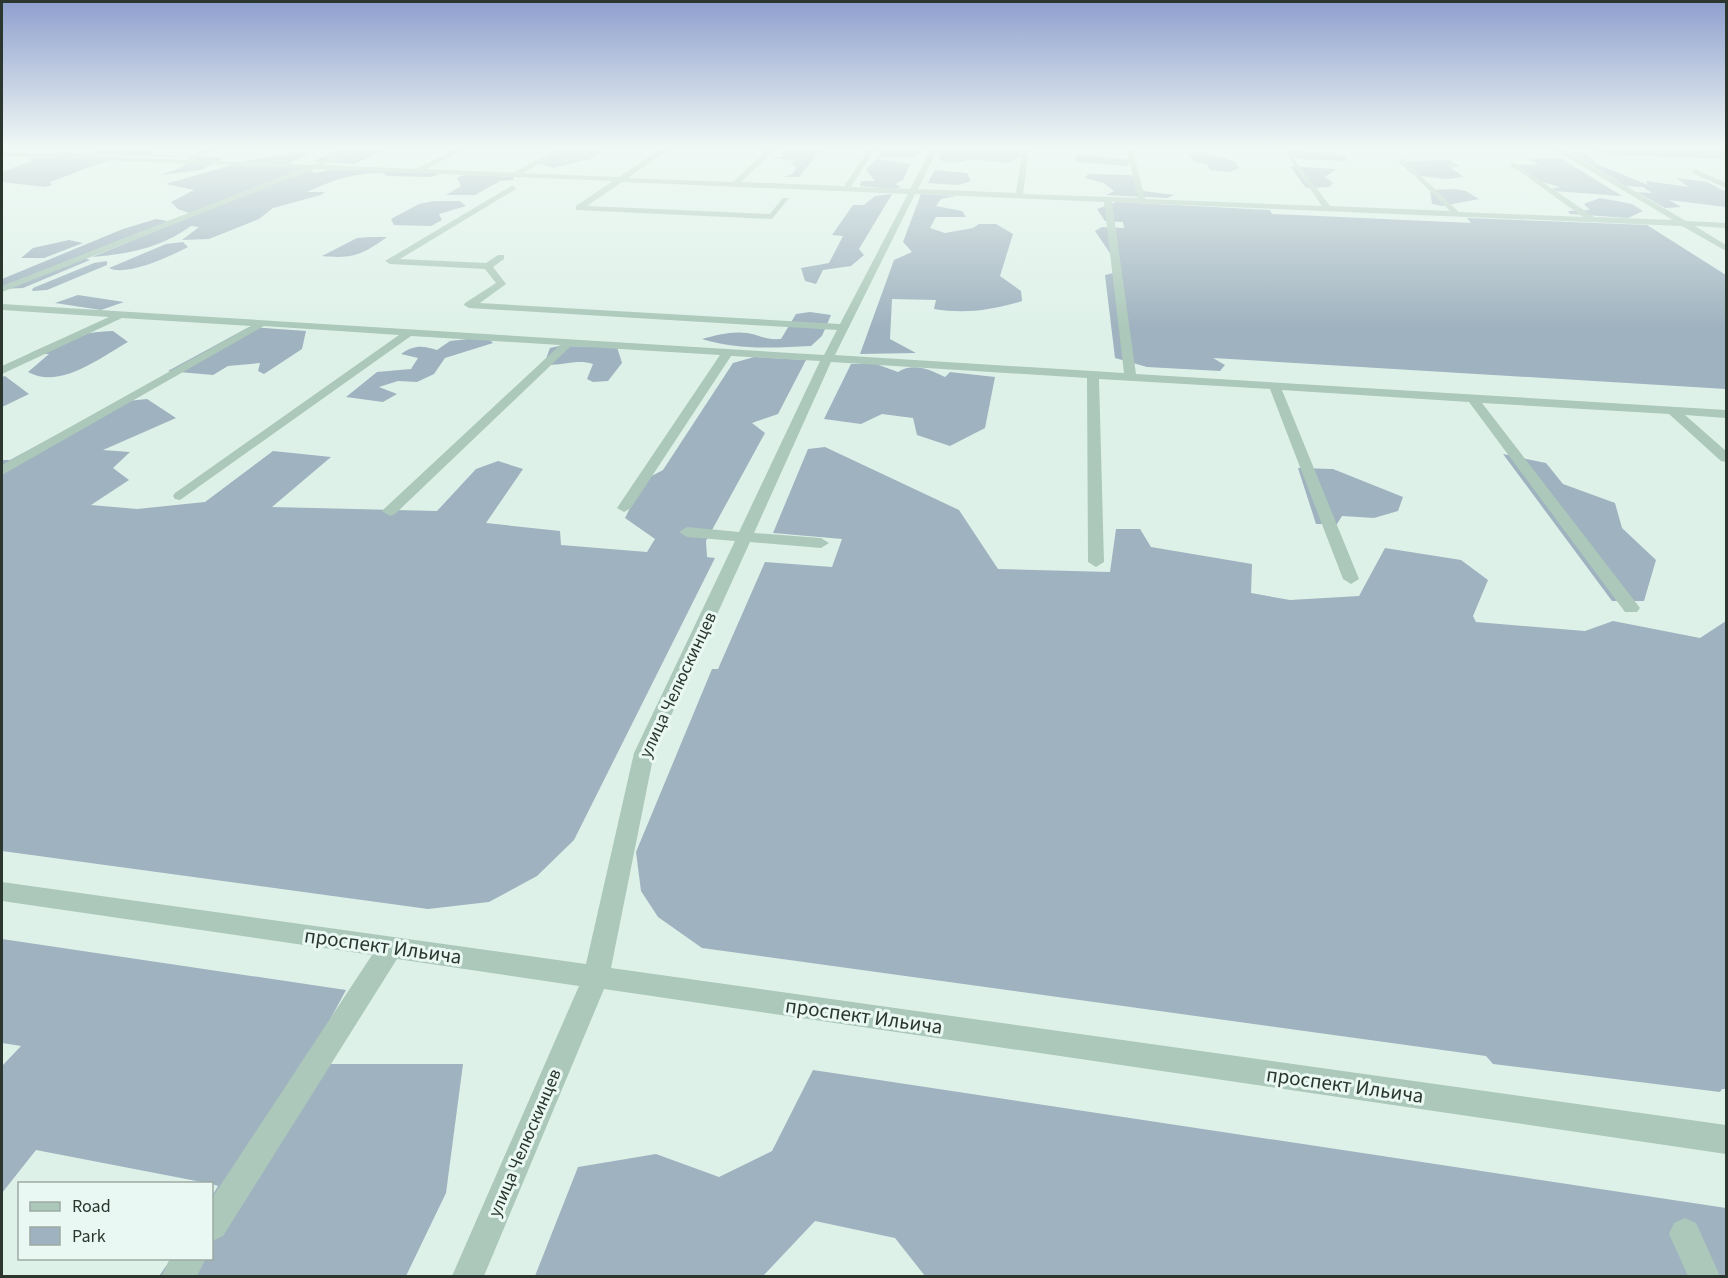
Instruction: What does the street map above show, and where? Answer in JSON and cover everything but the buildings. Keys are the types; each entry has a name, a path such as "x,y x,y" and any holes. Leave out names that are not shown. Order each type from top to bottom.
{"street":[{"path":"2,289 210,208"},
{"path":"479,208 390,261 488,266 501,257"},
{"path":"580,208 772,217 780,208"},
{"name":"улица Челюскинцев","path":"468,1276 596,977 644,753 827,359 906,208"},
{"path":"1109,208 1131,379"},
{"path":"1296,208 1726,225"},
{"path":"1451,208 1457,214"},
{"path":"1575,208 1593,220"},
{"path":"1659,208 1726,248"},
{"path":"488,266 501,284 469,305 844,327"},
{"path":"2,307 1093,377 1726,414"},
{"path":"2,370 120,315"},
{"path":"2,471 260,325"},
{"path":"180,496 406,334"},
{"path":"390,511 567,344"},
{"path":"624,508 727,353"},
{"path":"1093,377 1096,562"},
{"path":"1275,387 1351,579"},
{"path":"1474,400 1631,608"},
{"path":"1673,411 1726,458"},
{"path":"687,532 821,543"},
{"name":"проспект Ильича","path":"2,891 1726,1140"},
{"path":"213,1223 391,947"},
{"path":"1685,1234 1704,1276"},
{"path":"178,1276 189,1260"}],"green space":[{"path":"177,208 274,208 259,219 209,239 182,240 199,227 191,226 168,240 144,249 92,257 195,215"},
{"path":"412,208 460,208 439,214 442,220 431,226 394,225 391,219"},
{"path":"851,208 884,208 859,249 864,255 851,266 823,270 816,284 805,281 801,268 829,263 843,236 832,235"},
{"path":"916,208 945,208 962,211 966,217 936,217 930,228 945,233 973,228 979,224 996,224 1013,234 1000,276 1021,291 1022,301 989,309 957,311 934,309 936,300 892,299 890,339 916,353 860,354 894,260 912,252 903,242"},
{"path":"1225,208 1270,210 1272,214 1471,223 1467,218 1647,225 1726,275 1726,389 1213,358 1225,365 1220,371 1147,367 1115,358 1105,275 1122,271 1095,231 1102,227 1124,228 1123,222 1105,221 1097,209"},
{"path":"1588,208 1638,208 1643,211 1628,218 1570,214 1568,211 1590,210"},
{"path":"156,219 167,221 159,228 83,258 90,260 23,288 2,289 2,279 123,229"},
{"path":"387,237 364,252 342,257 322,256 357,238"},
{"path":"69,240 83,243 44,258 21,258 33,248"},
{"path":"183,242 188,247 137,268 117,270 109,268 166,244"},
{"path":"107,261 107,265 47,290 32,291 33,288 94,263"},
{"path":"78,295 124,302 101,310 55,303"},
{"path":"810,312 831,315 822,336 811,346 743,347 702,339 741,333 781,339 796,314"},
{"path":"249,327 306,331 302,349 264,374 258,371 260,363 228,366 213,375 168,371"},
{"path":"113,331 128,342 93,363 53,377 28,372 49,354 29,354 60,340"},
{"path":"487,337 493,343 445,358 434,374 417,382 398,381 379,387 397,394 383,402 346,397 377,372 411,369 418,358 401,354 414,347 437,350 450,341"},
{"path":"559,346 617,347 622,363 608,381 593,382 587,379 593,364 580,362 544,364 550,348"},
{"path":"754,357 806,360 778,414 752,423 765,433 706,541 707,557 715,558 574,840 537,876 489,902 428,909 2,851 2,460 10,460 118,402 147,399 176,418 103,450 130,452 113,468 129,480 91,505 137,509 205,502 273,451 331,457 272,507 437,511 476,469 498,461 523,469 486,523 560,531 561,545 647,552 655,539 625,518 644,480 663,470 733,363"},
{"path":"851,364 876,364 898,372 916,367 945,377 950,372 995,377 985,428 950,446 917,435 913,418 882,414 861,424 824,419"},
{"path":"5,376 29,394 2,407 2,377"},
{"path":"825,447 959,510 998,569 1110,572 1116,529 1140,529 1151,547 1252,564 1251,593 1290,600 1359,596 1385,548 1461,560 1488,580 1473,616 1476,622 1585,631 1613,621 1700,638 1726,621 1726,1089 1720,1092 1493,1064 1486,1056 702,948 658,917 641,891 636,852 712,669 718,669 765,562 832,567 842,539 773,533 808,449"},
{"path":"1503,454 1546,463 1563,484 1615,503 1622,528 1656,560 1644,601 1612,601"},
{"path":"1298,468 1333,469 1403,497 1398,511 1374,518 1342,516 1337,524 1316,524"},
{"path":"2,939 346,990 306,1064 463,1064 446,1193 406,1276 159,1276 170,1260 213,1260 213,1194 218,1186 213,1184 213,1182 202,1182 36,1150 2,1193 2,1066 21,1046 2,1043"},
{"path":"813,1070 1726,1208 1726,1276 925,1276 895,1238 815,1221 763,1276 535,1276 578,1167 656,1154 719,1177 772,1151"}]}
